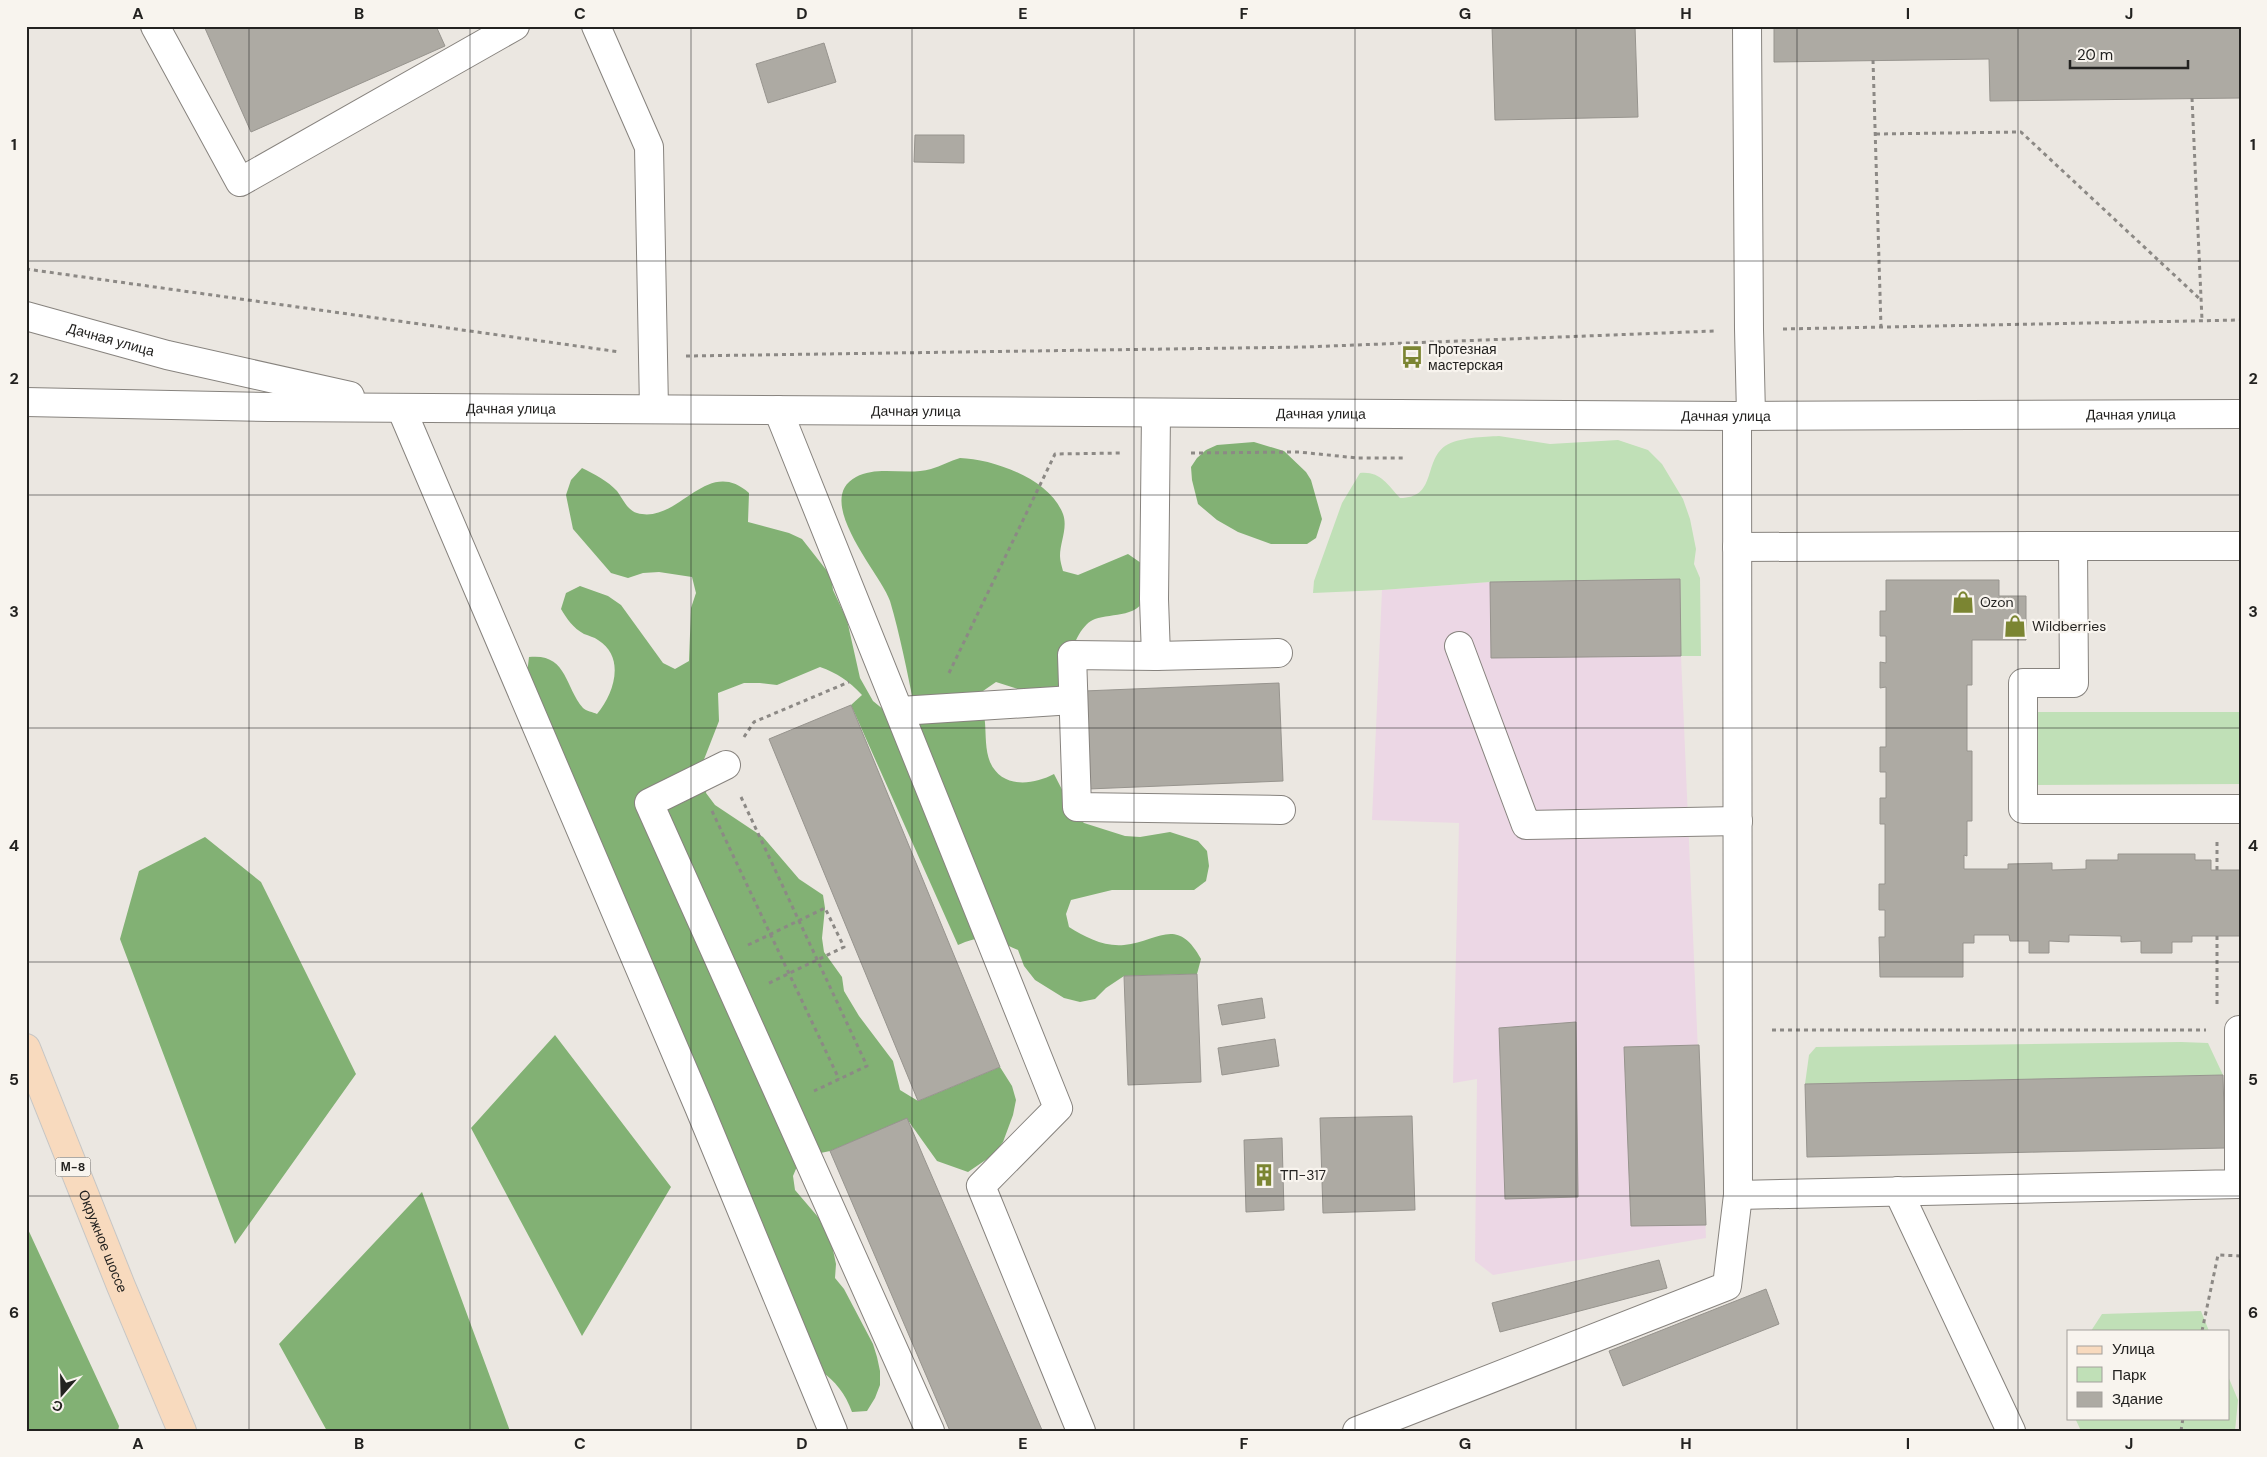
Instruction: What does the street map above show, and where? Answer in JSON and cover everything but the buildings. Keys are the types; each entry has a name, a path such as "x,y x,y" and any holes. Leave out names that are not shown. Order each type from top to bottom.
{"main road":[{"name":"Окружное шоссе","path":"26,1048 121,1286 182,1431"}],"street":[{"path":"155,26 240,182 515,26"},
{"path":"596,26 649,147 654,409"},
{"path":"1357,1431 1727,1286 1738,1195 1737,547 1749,329 1747,26"},
{"name":"Дачная улица","path":"26,316 167,355 400,408"},
{"name":"Дачная улица","path":"26,402 400,408 1156,413 1744,416 2241,414"},
{"path":"400,408 699,1107 834,1431"},
{"path":"778,410 1058,1108 981,1186 1081,1431"},
{"path":"1156,413 1154,599 1156,656"},
{"path":"2073,546 2074,683 2023,683 2023,809 2241,809"},
{"path":"1737,547 2241,546"},
{"path":"1459,646 1526,825 1738,821"},
{"path":"1278,653 1156,656 1072,655 1078,807 1281,810"},
{"path":"900,711 1073,700"},
{"path":"726,765 650,803 930,1431"},
{"path":"1738,1195 2239,1184 2232,1030"},
{"path":"1898,1191 2011,1431"}],"path":[{"path":"1873,60 1881,327"},
{"path":"2192,98 2202,320"},
{"path":"1876,134 2022,132 2201,300"},
{"path":"26,270 652,357 1304,348 1749,329 2241,320"},
{"path":"933,708 1054,454 1299,452 1357,458 1406,458"},
{"path":"784,1104 867,1066 726,765 754,722 851,682"},
{"path":"697,780 839,1079"},
{"path":"719,958 825,908 844,948 737,998"},
{"path":"1738,1030 2232,1030 2217,936"},
{"path":"2202,1330 2218,1255 2241,1256"}],"shaded area":[{"path":"1680,579 1681,656 1706,1238 1493,1275 1475,1261 1477,1079 1453,1083 1459,823 1372,820 1382,590 1490,582"}],"green space":[{"path":"1499,436 1550,444 1618,440 1648,450 1662,464 1683,499 1690,519 1696,549 1694,564 1700,578 1701,656 1681,656 1680,579 1490,582 1313,593 1314,581 1342,503 1360,473 1378,476 1400,498 1412,496 1420,492 1425,486 1438,453 1445,446 1464,439"},
{"path":"1254,442 1284,451 1306,472 1311,480 1322,519 1316,538 1307,544 1271,544 1238,532 1217,520 1198,504 1191,467 1197,458 1206,450 1217,445"},
{"path":"960,458 988,462 1004,467 1033,481 1046,491 1056,502 1063,514 1064,530 1060,556 1063,571 1078,575 1128,554 1141,563 1146,593 1139,607 1133,611 1091,621 1082,629 1076,640 1072,656 1080,694 1027,692 996,682 983,691 986,748 995,771 1010,781 1037,781 1054,774 1074,813 1084,823 1125,836 1140,837 1170,832 1198,841 1207,851 1209,866 1206,881 1194,890 1112,890 1071,900 1066,914 1069,927 1095,941 1124,945 1166,934 1175,934 1184,938 1201,959 1197,974 1124,976 1106,988 1095,999 1080,1002 1064,998 1035,980 1024,966 1018,950 995,940 982,938 958,945 851,705 862,695 842,678 820,667 777,685 744,683 718,693 719,721 703,762 708,777 706,793 715,805 763,837 799,879 823,895 825,908 822,938 824,952 842,977 844,991 859,1016 893,1061 900,1090 918,1101 1000,1067 1012,1086 1016,1100 1013,1115 1003,1142 993,1155 968,1172 937,1161 907,1119 830,1151 811,1155 798,1164 793,1176 795,1190 824,1224 830,1236 836,1264 835,1278 844,1289 873,1344 877,1357 880,1385 875,1398 867,1411 852,1412 839,1388 820,1370 527,674 529,657 541,657 551,660 563,672 583,708 597,714 603,706 612,686 614,676 612,656 607,647 598,640 580,632 573,626 561,609 566,593 580,586 608,596 621,605 663,663 675,669 689,661 691,608 696,593 692,577 659,572 643,573 628,578 611,573 573,529 566,495 571,480 582,468 609,484 617,491 628,507 637,513 652,514 666,510 706,486 719,482 734,483 749,493 748,522 789,533 802,539 831,576 833,590 847,620 860,678 873,701 884,710 914,705 890,601 853,537 845,519 841,502 844,488 856,477 865,473 922,471"},
{"path":"2038,712 2241,712 2241,784 2038,785"},
{"path":"205,837 261,882 356,1074 235,1244 120,939 139,871"},
{"path":"555,1035 671,1187 582,1336 471,1128"},
{"path":"2208,1043 2223,1075 1805,1084 1809,1055 1816,1047"},
{"path":"422,1192 510,1431 327,1431 279,1344"},
{"path":"26,1225 119,1426 118,1431 26,1431"},
{"path":"2201,1311 2209,1330 2092,1330 2102,1314"},
{"path":"2230,1381 2238,1400 2235,1431 2081,1431 2076,1420 2230,1420"}],"place":[{"name":"Протезная мастерская","path":"1412,357"},
{"name":"Ozon","path":"1963,602"},
{"name":"Wildberries","path":"2015,626"},
{"name":"ТП-317","path":"1264,1175"}]}
